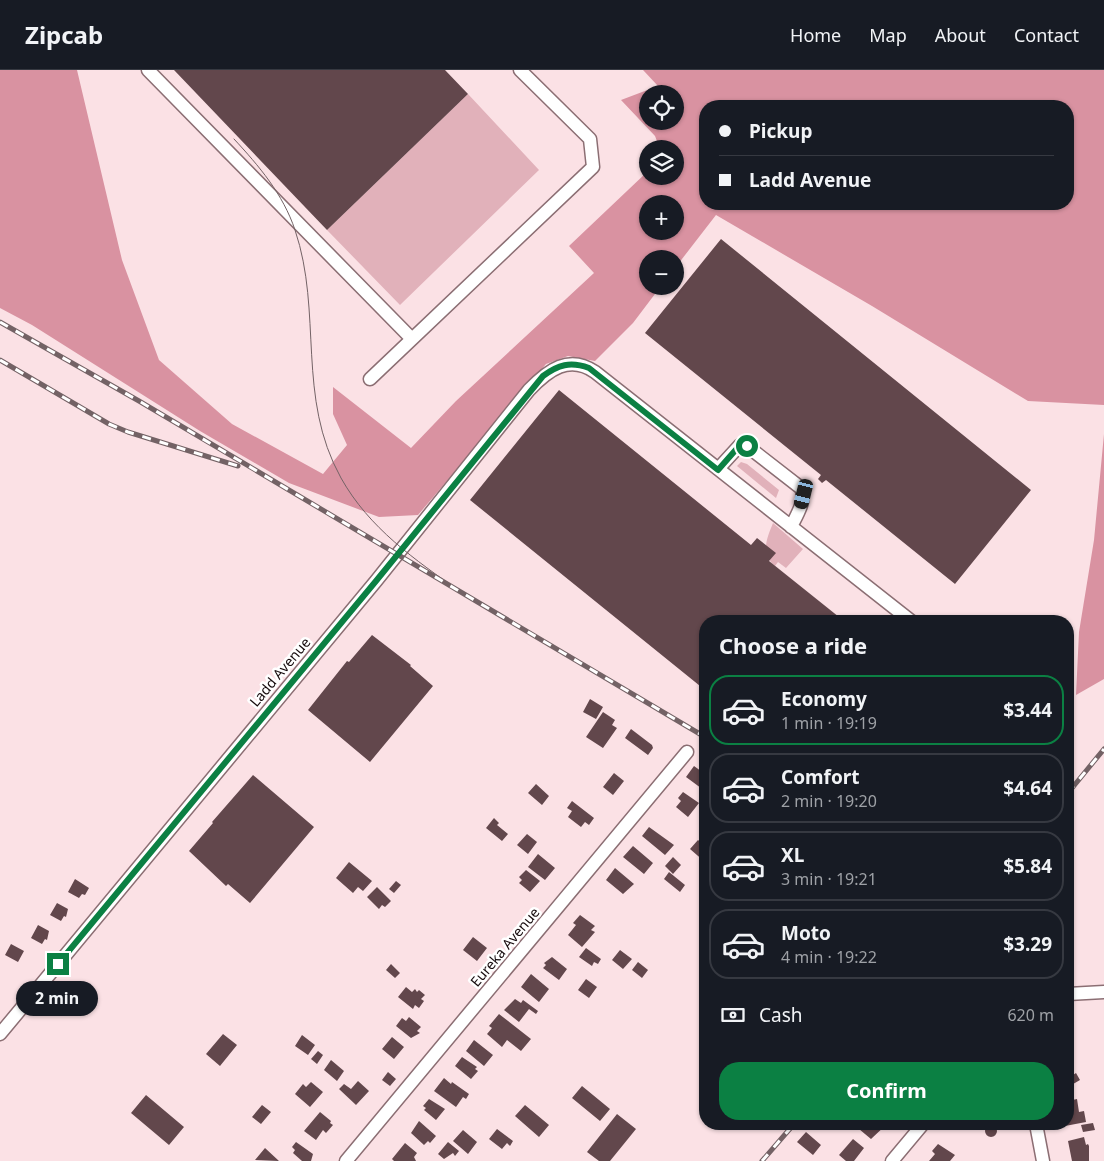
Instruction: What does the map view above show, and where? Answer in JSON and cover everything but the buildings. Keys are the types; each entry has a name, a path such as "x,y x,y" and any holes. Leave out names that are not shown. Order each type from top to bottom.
{"street":[{"path":"148,70 412,339"},
{"path":"370,379 593,167 590,139 520,70"},
{"name":"Ladd Avenue","path":"0,1034 376,581 529,390 543,376 562,365 579,364 589,368 903,615"},
{"path":"718,470 740,445 747,446 794,482 801,488 804,494 791,527"},
{"name":"Eureka Avenue","path":"346,1161 687,752"},
{"path":"1074,994 1104,992"},
{"path":"892,1161 918,1130"},
{"path":"1037,1130 1043,1161"}],"shaded area":[{"path":"0,70 77,70 122,260 159,360 232,424 323,474 347,445 333,414 333,387 411,448 456,401 594,273 569,246 639,180 639,185 684,185 684,140 657,140 649,130 684,130 684,85 657,85 643,70 1104,70 1104,405 1028,401 872,306 716,215 684,256 684,250 639,250 639,295 654,295 633,323 595,361 568,356 546,364 418,515 379,517 289,483 200,431 32,325 0,308"},
{"path":"639,93 639,119 621,100"},
{"path":"468,94 539,170 400,305 327,230"},
{"path":"1104,434 1104,679 1076,695 1079,632 1094,540"},
{"path":"741,462 747,464 779,490 776,498 737,466"},
{"path":"773,523 803,549 786,568 778,562 775,566 770,561 766,551"}],"tram line":[{"path":"234,139 261,170 277,193 295,230 308,292 314,386 319,417 327,447 341,478 352,496 379,528 410,555 461,592"}],"railway":[{"path":"0,322 139,401 699,733"},
{"path":"0,360 109,424 128,432 238,466"},
{"path":"1074,786 1104,749"},
{"path":"762,1161 789,1130"}],"route":[{"path":"58,964 376,581 529,390 543,376 562,365 579,364 589,368 718,470 740,445 747,446"}]}
